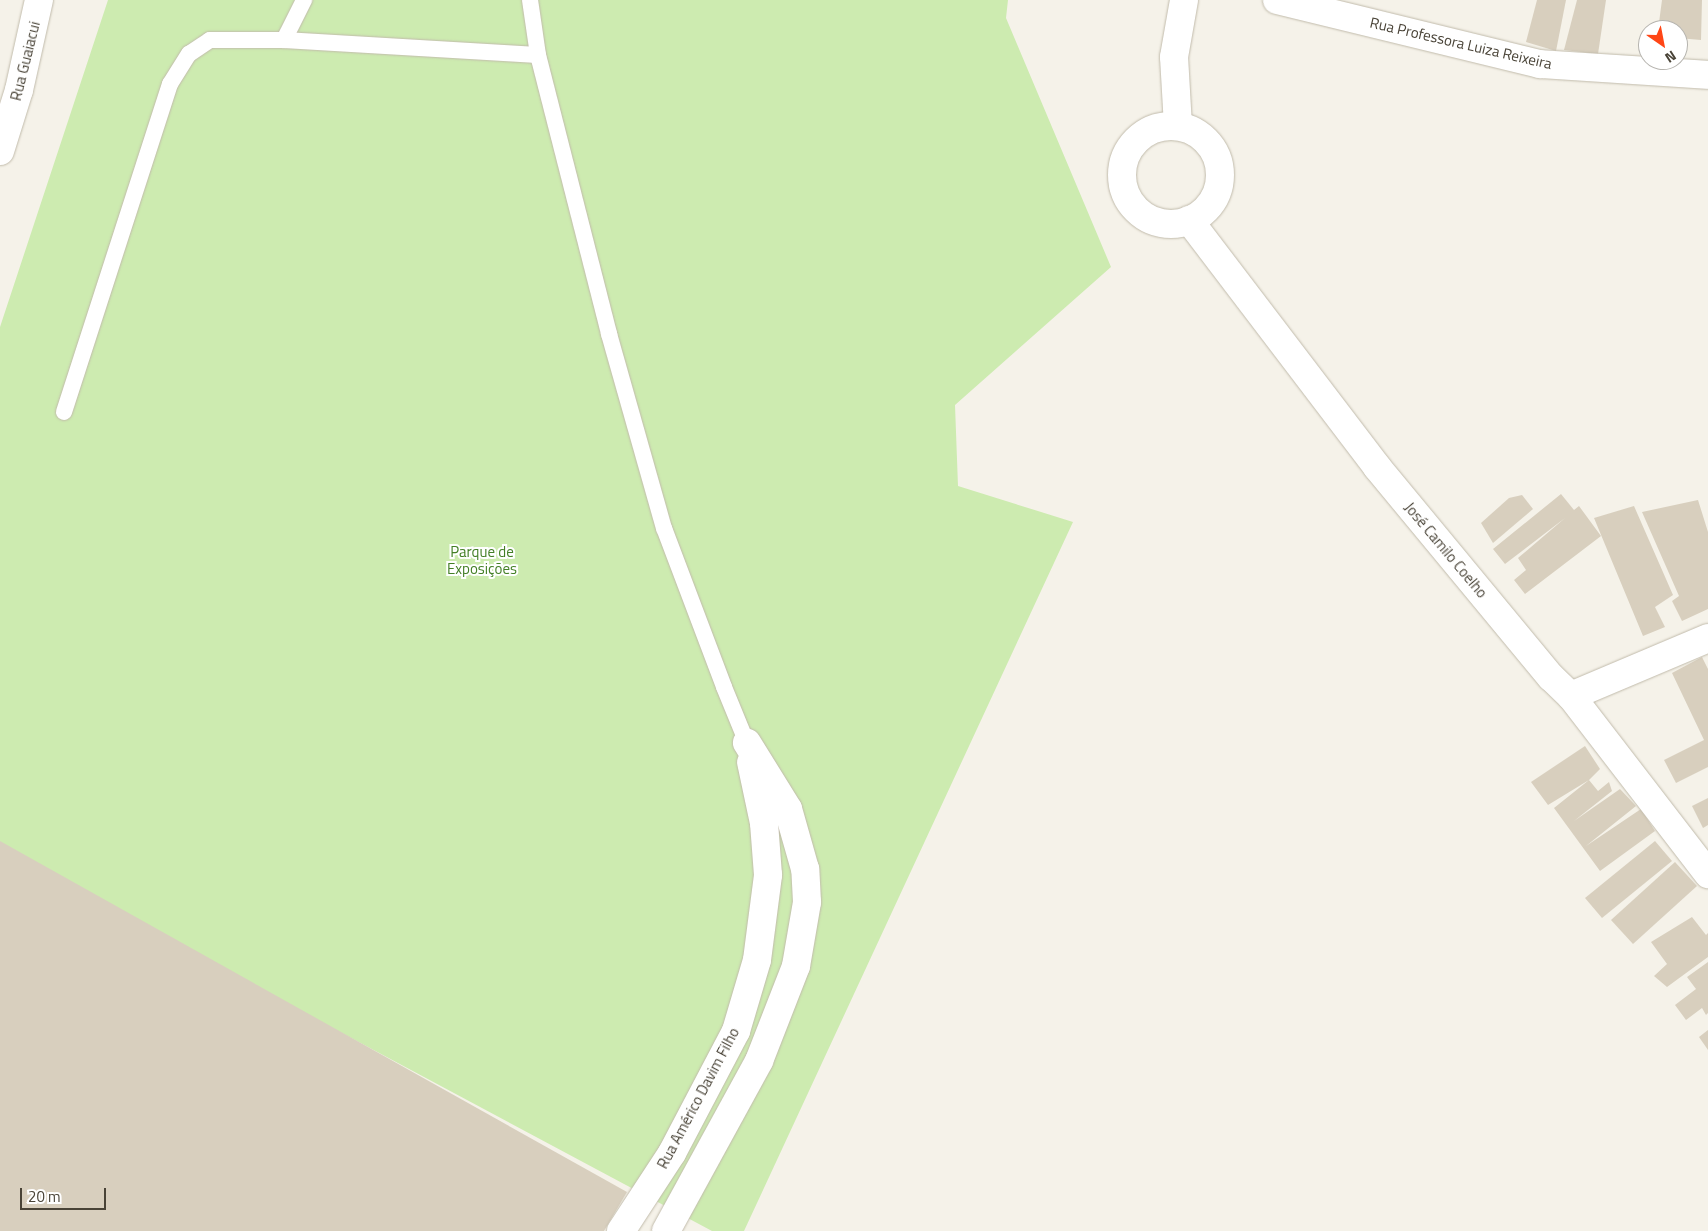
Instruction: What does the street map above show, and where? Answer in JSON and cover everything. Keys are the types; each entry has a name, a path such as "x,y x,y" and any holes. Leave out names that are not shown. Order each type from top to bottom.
{"street":[{"name":"Rua Guaiacui","path":"0,151 19,90 39,0"},
{"path":"1178,126 1174,57 1184,0"},
{"name":"Rua Professora Luiza Reixeira","path":"1276,0 1540,64 1708,75"},
{"path":"1162,126 1178,126 1193,131 1206,140 1216,153 1220,168 1220,184 1214,200 1203,212 1189,220 1173,224 1157,222 1142,215 1131,203 1124,189 1122,172 1125,156 1134,142 1140,137 1162,126"},
{"name":"José Camilo Coelho","path":"1189,220 1377,466 1551,677 1571,696 1708,874"},
{"path":"1571,696 1708,638"},
{"path":"666,1231 759,1061 796,966 807,902 805,869 788,809 747,743"},
{"name":"Rua Américo Davim Filho","path":"620,1231 672,1153 736,1031 757,960 768,875 764,823 747,743"}],"lane":[{"path":"284,40 304,0"},
{"path":"530,0 538,55 608,334 664,528 747,743"},
{"path":"64,412 170,84 189,54 210,40 284,40 538,55"}],"green space":[{"name":"Parque de Exposições","path":"108,0 1008,0 1006,18 1111,267 955,405 958,486 1073,522 744,1231 712,1231 153,932 0,844 0,327"}],"building":[{"path":"1537,0 1566,0 1556,51 1526,42"},
{"path":"1577,0 1606,0 1598,54 1564,50"},
{"path":"1662,0 1702,0 1701,40 1688,39 1688,20 1659,20"},
{"path":"1561,494 1574,510 1579,506 1601,536 1525,594 1514,580 1526,570 1518,558 1565,518 1505,564 1493,549"},
{"path":"1522,495 1533,509 1493,543 1481,523 1509,498"},
{"path":"1698,500 1708,532 1708,609 1682,621 1672,601 1679,596 1642,512"},
{"path":"1634,506 1673,595 1655,607 1665,627 1643,636 1594,518"},
{"path":"1702,657 1708,669 1708,767 1676,783 1664,760 1704,740 1672,673"},
{"path":"1585,746 1600,769 1589,780 1548,805 1531,782"},
{"path":"1589,780 1598,791 1609,782 1612,791 1574,821 1620,789 1636,806 1586,846 1641,809 1655,831 1600,871 1554,808"},
{"path":"1708,798 1708,825 1703,828 1692,806"},
{"path":"0,841 627,1192 604,1231 0,1231"},
{"path":"1655,841 1672,861 1602,918 1585,898"},
{"path":"1675,862 1697,886 1633,944 1611,920"},
{"path":"1692,917 1706,935 1708,933 1708,957 1667,987 1654,976 1667,964 1651,942"},
{"path":"1708,962 1708,1013 1706,1015 1702,1008 1686,1020 1675,1005 1696,989 1687,977"},
{"path":"1708,1030 1708,1050 1699,1037"}]}
